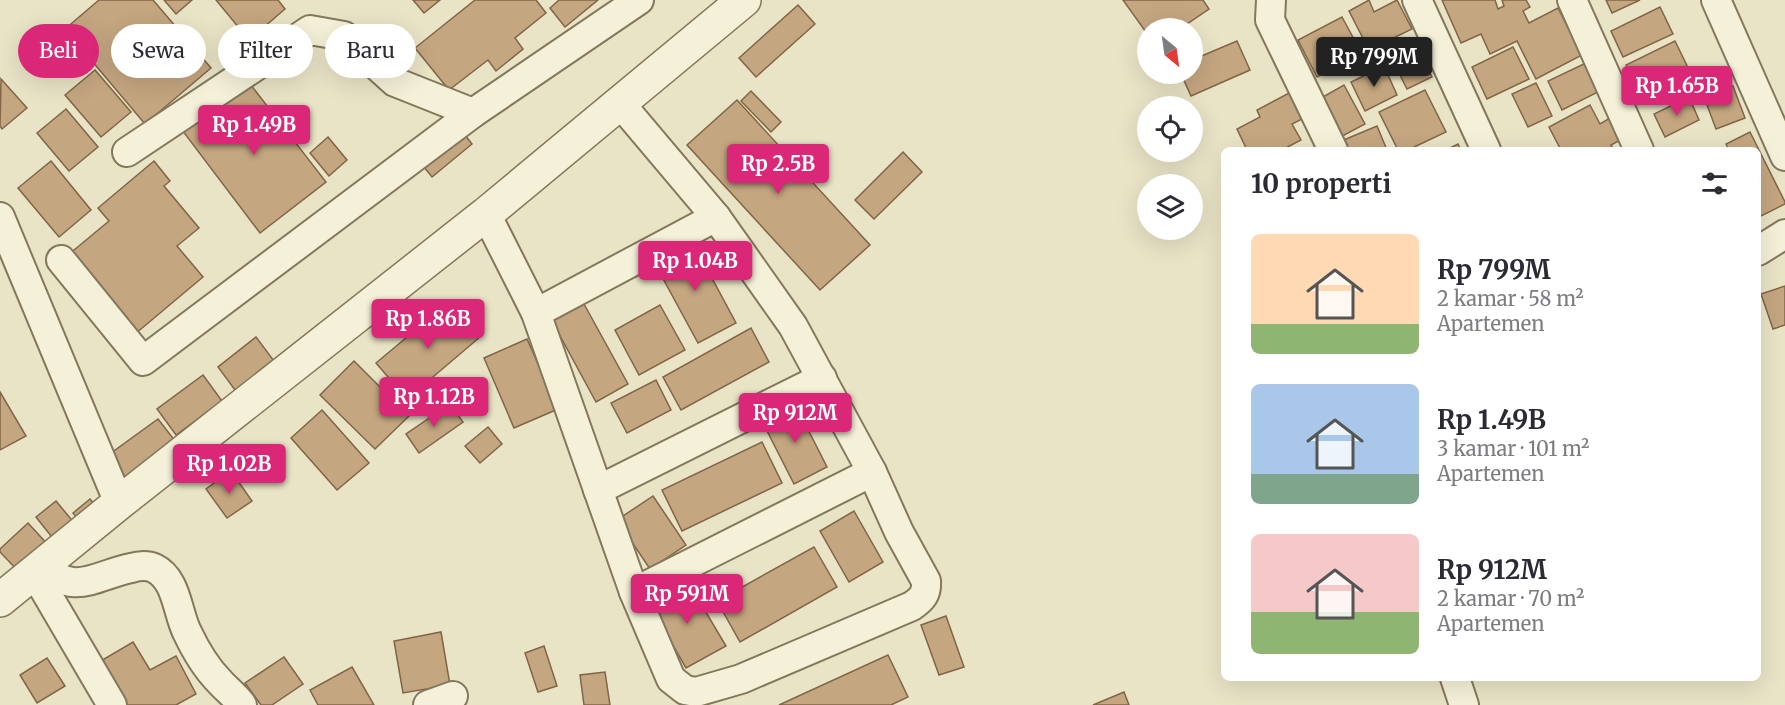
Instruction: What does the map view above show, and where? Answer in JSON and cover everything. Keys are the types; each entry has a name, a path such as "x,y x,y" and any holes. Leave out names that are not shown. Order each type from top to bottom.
{"street":[{"path":"61,260 142,361 473,113 639,0"},
{"path":"0,600 119,503 486,214 744,0"},
{"path":"1271,0 1270,20 1332,147"},
{"path":"1417,0 1485,147"},
{"path":"1572,0 1638,147"},
{"path":"1716,0 1785,156"},
{"path":"128,152 310,30 344,36 395,82 473,113"},
{"path":"486,214 536,313 634,592 671,679 685,690 696,692 741,679 912,606 923,598 927,590 926,581 899,532 872,472 793,326 716,217 619,102"},
{"path":"0,217 119,503"},
{"path":"536,313 716,217"},
{"path":"1761,249 1785,234"},
{"path":"598,490 822,378"},
{"path":"634,592 872,472"},
{"path":"39,568 65,581 79,583 130,568 143,566 154,568 169,583 186,631 210,671 242,705"},
{"path":"39,568 112,705"},
{"path":"1456,681 1464,705"}],"building":[{"path":"99,0 153,0 173,24 111,24 111,78 199,78 145,124 99,69 99,24 71,24"},
{"path":"164,0 192,0 176,14"},
{"path":"216,0 278,0 285,9 268,24 236,24"},
{"path":"413,0 440,0 424,13"},
{"path":"475,0 536,0 546,13 515,38 523,49 496,71 488,60 449,90 416,47"},
{"path":"559,0 598,0 565,27 550,8"},
{"path":"1123,0 1203,0 1209,9 1196,18 1137,20"},
{"path":"1369,0 1374,12 1397,0 1412,29 1369,50 1349,11"},
{"path":"1442,0 1495,0 1498,9 1504,6 1502,0 1526,0 1530,7 1523,11 1529,23 1558,8 1582,55 1536,79 1517,41 1490,54 1481,34 1461,43"},
{"path":"1606,0 1640,0 1612,13"},
{"path":"798,5 815,24 756,77 739,58"},
{"path":"1660,7 1673,34 1623,57 1611,31"},
{"path":"1342,17 1362,54 1317,77 1298,40"},
{"path":"1237,41 1250,70 1191,96 1186,84 1203,84 1203,55"},
{"path":"1675,41 1692,76 1643,100 1626,65"},
{"path":"1414,43 1432,77 1407,89 1390,55"},
{"path":"1513,47 1529,79 1487,99 1472,67"},
{"path":"206,62 211,68 206,72"},
{"path":"1588,62 1602,90 1562,110 1548,81"},
{"path":"1384,66 1397,95 1365,111 1351,82"},
{"path":"99,75 131,112 101,137 65,95 85,78 99,78"},
{"path":"1,79 27,108 2,129 0,126"},
{"path":"247,80 326,182 260,233 182,130"},
{"path":"1536,83 1552,116 1528,127 1512,94"},
{"path":"1344,85 1365,124 1335,140 1314,102"},
{"path":"1733,86 1745,118 1716,129 1704,97"},
{"path":"1425,90 1446,132 1414,147 1396,147 1379,112"},
{"path":"751,91 781,122 771,132 741,101"},
{"path":"1291,92 1304,118 1292,124 1301,140 1288,147 1246,147 1237,129 1260,117 1257,110"},
{"path":"1689,97 1699,120 1665,137 1654,114"},
{"path":"737,100 870,245 820,290 687,145"},
{"path":"1590,105 1600,124 1615,115 1626,137 1611,145 1612,147 1559,147 1549,127"},
{"path":"66,109 98,147 69,171 37,133"},
{"path":"1377,126 1386,147 1341,147 1339,142"},
{"path":"461,130 472,144 432,177 420,162"},
{"path":"1750,132 1758,147 1728,147 1726,144"},
{"path":"328,137 347,160 329,176 310,153"},
{"path":"903,152 922,172 874,219 855,200"},
{"path":"1761,154 1785,202 1761,216"},
{"path":"51,161 91,210 59,237 18,188"},
{"path":"154,161 170,181 164,186 199,228 177,246 203,277 135,334 68,255 109,221 98,208"},
{"path":"692,241 736,323 698,343 654,262"},
{"path":"1785,286 1785,325 1773,329 1761,294"},
{"path":"450,301 480,337 407,399 376,363"},
{"path":"584,304 628,384 596,402 552,321"},
{"path":"660,305 685,350 639,375 615,330"},
{"path":"751,328 769,362 681,410 663,377"},
{"path":"256,337 274,361 235,390 218,367"},
{"path":"527,339 558,409 514,428 484,358"},
{"path":"354,361 409,416 375,449 320,395"},
{"path":"203,375 222,401 176,435 157,409"},
{"path":"656,380 671,410 627,433 611,403"},
{"path":"0,392 26,436 0,450"},
{"path":"450,404 463,422 419,453 406,434"},
{"path":"795,404 827,467 794,484 762,421"},
{"path":"322,410 369,463 337,490 291,438"},
{"path":"158,419 176,442 124,480 107,456"},
{"path":"488,427 502,444 480,463 465,446"},
{"path":"762,442 782,483 682,531 662,490"},
{"path":"231,471 252,501 227,518 206,489"},
{"path":"653,496 686,545 650,569 617,520"},
{"path":"90,499 99,510 82,524 73,513"},
{"path":"56,501 75,524 55,541 36,517"},
{"path":"854,511 883,562 849,582 820,531"},
{"path":"28,523 50,547 21,574 0,552 0,549"},
{"path":"814,547 837,587 740,642 717,601"},
{"path":"688,582 726,646 686,668 649,604"},
{"path":"946,616 964,667 939,675 921,625"},
{"path":"441,632 450,685 403,693 394,641"},
{"path":"133,642 150,670 176,656 196,694 176,705 125,705 99,662"},
{"path":"544,646 557,686 538,692 525,653"},
{"path":"888,655 908,697 891,705 779,705"},
{"path":"284,657 303,684 272,705 261,705 245,683"},
{"path":"47,658 65,686 37,703 20,675"},
{"path":"352,667 374,705 318,705 310,690"},
{"path":"605,672 610,705 584,705 580,675"},
{"path":"1124,692 1129,705 1093,705"}]}
